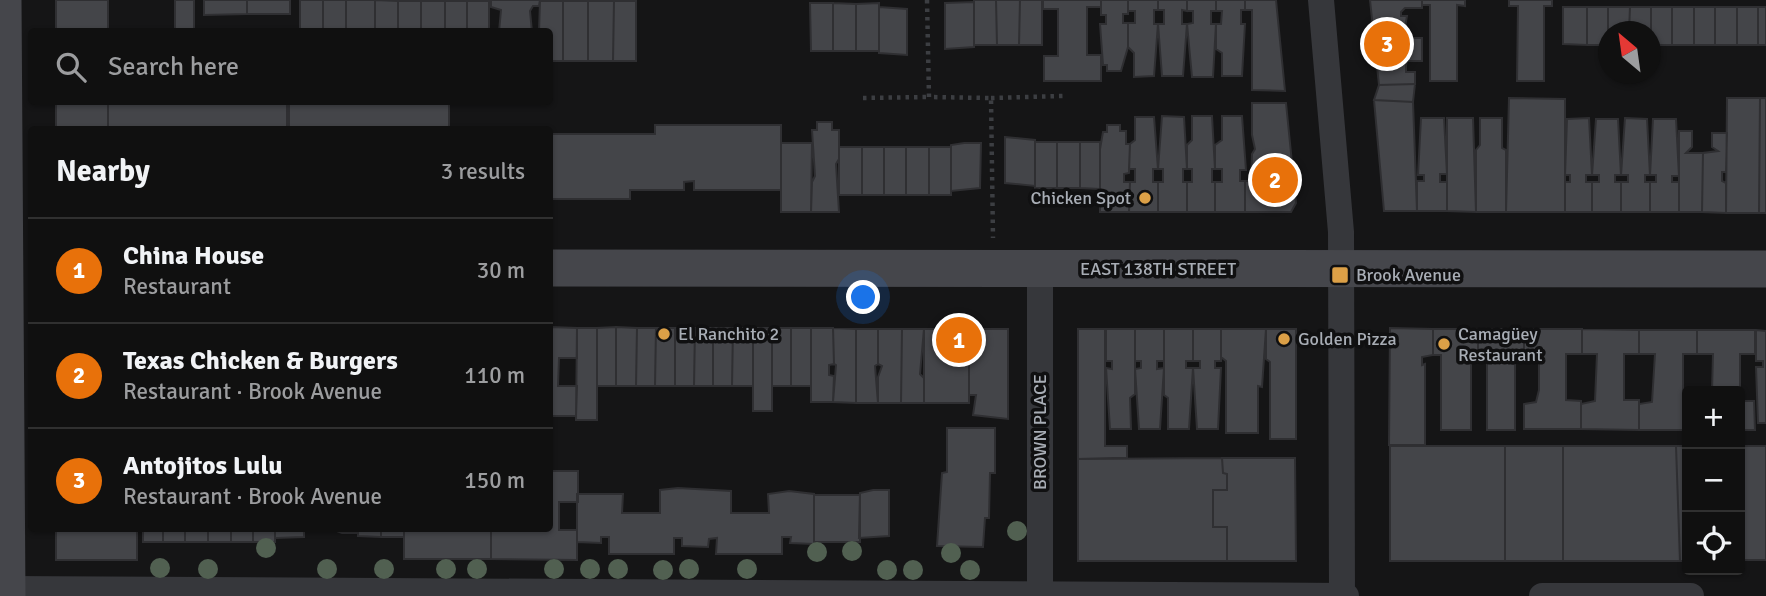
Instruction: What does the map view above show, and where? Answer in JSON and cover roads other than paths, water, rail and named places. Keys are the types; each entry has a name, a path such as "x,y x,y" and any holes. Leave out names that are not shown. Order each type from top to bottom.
{"main road":[{"path":"3,0 12,267 7,592"},
{"name":"EAST 138TH STREET","path":"553,268 1766,270"}],"street":[{"path":"7,592 1343,596 1342,269 1321,0"},
{"name":"BROWN PLACE","path":"1040,268 1040,595"},
{"path":"1542,596 1691,596"}],"place":[{"name":"Antojitos Lulu","path":"1387,44"},
{"name":"Texas Chicken & Burgers","path":"1275,180"},
{"name":"Chicken Spot","path":"1145,198"},
{"name":"Brook Avenue","path":"1340,275"},
{"name":"El Ranchito 2","path":"664,334"},
{"name":"Golden Pizza","path":"1284,339"},
{"name":"China House","path":"959,340"},
{"name":"Camagüey Restaurant","path":"1444,344"}]}
